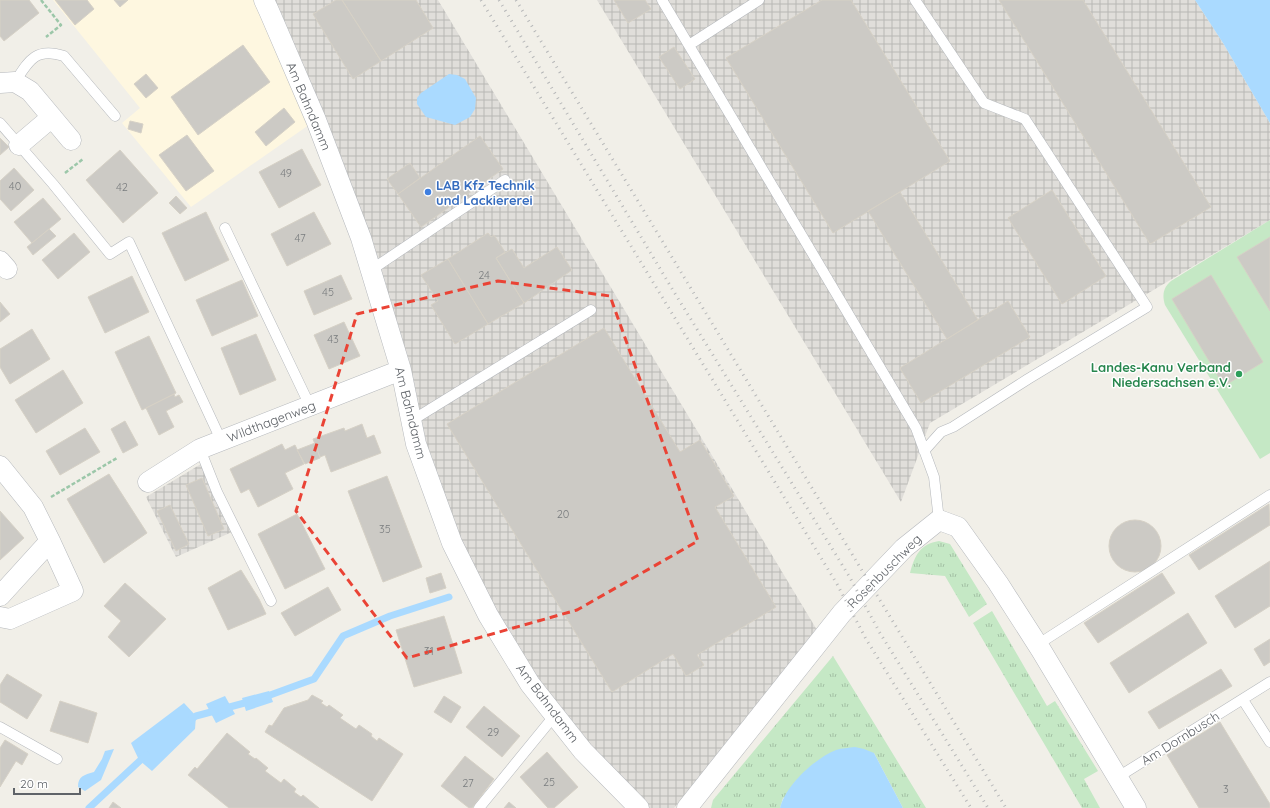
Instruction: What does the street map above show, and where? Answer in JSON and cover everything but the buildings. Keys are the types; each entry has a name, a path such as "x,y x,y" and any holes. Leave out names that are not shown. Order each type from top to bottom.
{"street":[{"name":"Am Bahndamm","path":"264,0 316,120 361,238 401,370 416,444 452,543 488,615 530,684 583,751 639,808"},
{"path":"8,82 30,91 71,140"},
{"path":"19,145 52,117"},
{"name":"Wildthagenweg","path":"148,482 200,449 401,370"},
{"path":"0,466 33,507 73,591 10,619 0,617"},
{"path":"939,520 958,527 998,583 1136,808"},
{"name":"Rosenbuschweg","path":"687,808 842,613 904,548 939,520"},
{"path":"0,596 50,541"}],"lane":[{"path":"662,0 916,428 934,477 939,520"},
{"path":"689,45 760,0"},
{"path":"915,0 984,103 1026,119 1147,307 1028,379 953,427 941,432 924,451"},
{"path":"8,82 39,53 54,53 64,56 115,116"},
{"path":"0,123 110,254 129,242 221,440"},
{"path":"371,270 505,180"},
{"path":"225,228 310,406"},
{"path":"411,421 591,310"},
{"path":"200,449 218,492 271,601"},
{"path":"1037,645 1270,494"},
{"name":"Am Dornbusch","path":"1118,777 1270,682"},
{"path":"1243,700 1270,742"},
{"path":"478,808 555,715"},
{"path":"0,728 57,758"}],"path":[{"path":"33,507 117,458"}],"highlighted area":[{"path":"498,281 610,296 698,541 577,610 407,658 296,511 357,314"}],"shaded area":[{"path":"53,0 264,0 316,120 191,207 122,123 140,108"},
{"path":"264,0 438,0 817,630 674,808 639,808 583,751 452,543 401,370"},
{"path":"597,0 1195,0 1223,43 1270,123 1270,220 930,423 901,502"},
{"path":"201,464 232,532 176,557 146,497"}],"green space":[{"name":"Landes-Kanu Verband Niedersachsen e.V.","path":"1270,220 1270,453 1260,459 1165,305 1163,295 1166,286 1171,281"},
{"path":"939,541 950,544 987,604 969,617 945,576 910,573 919,551 933,542"},
{"path":"992,611 1047,706 1055,701 1098,771 1084,779 1100,808 1082,808 973,623"},
{"path":"833,656 926,808 903,808 874,753 783,798 780,808 711,808 713,800"}],"water":[{"path":"1195,0 1270,0 1270,123 1223,43"},
{"path":"449,74 457,75 465,79 476,98 475,109 470,117 455,125 426,117 417,104 417,98 421,93"},
{"path":"269,691 273,702 246,711 242,698"},
{"path":"225,696 235,714 216,723 206,704"},
{"path":"184,703 196,716 195,729 152,771 139,760 131,743"},
{"path":"855,747 874,753 903,808 780,808 788,790 810,766 836,750"},
{"path":"114,749 101,780 85,791 78,787 79,780 82,776 94,772 105,751"}],"waterway":[{"path":"262,698 314,679 343,636 390,616 449,597"},
{"path":"189,721 196,716 252,701"},
{"path":"89,808 146,755"}],"railway":[{"path":"481,0 837,584 866,639 971,808"},
{"path":"499,0 671,287 849,576 880,633 988,808"},
{"path":"516,0 1006,808"}],"place":[{"name":"LAB Kfz Technik und Lackiererei","path":"428,192"},
{"name":"Landes-Kanu Verband Niedersachsen e.V.","path":"1239,374"}]}
